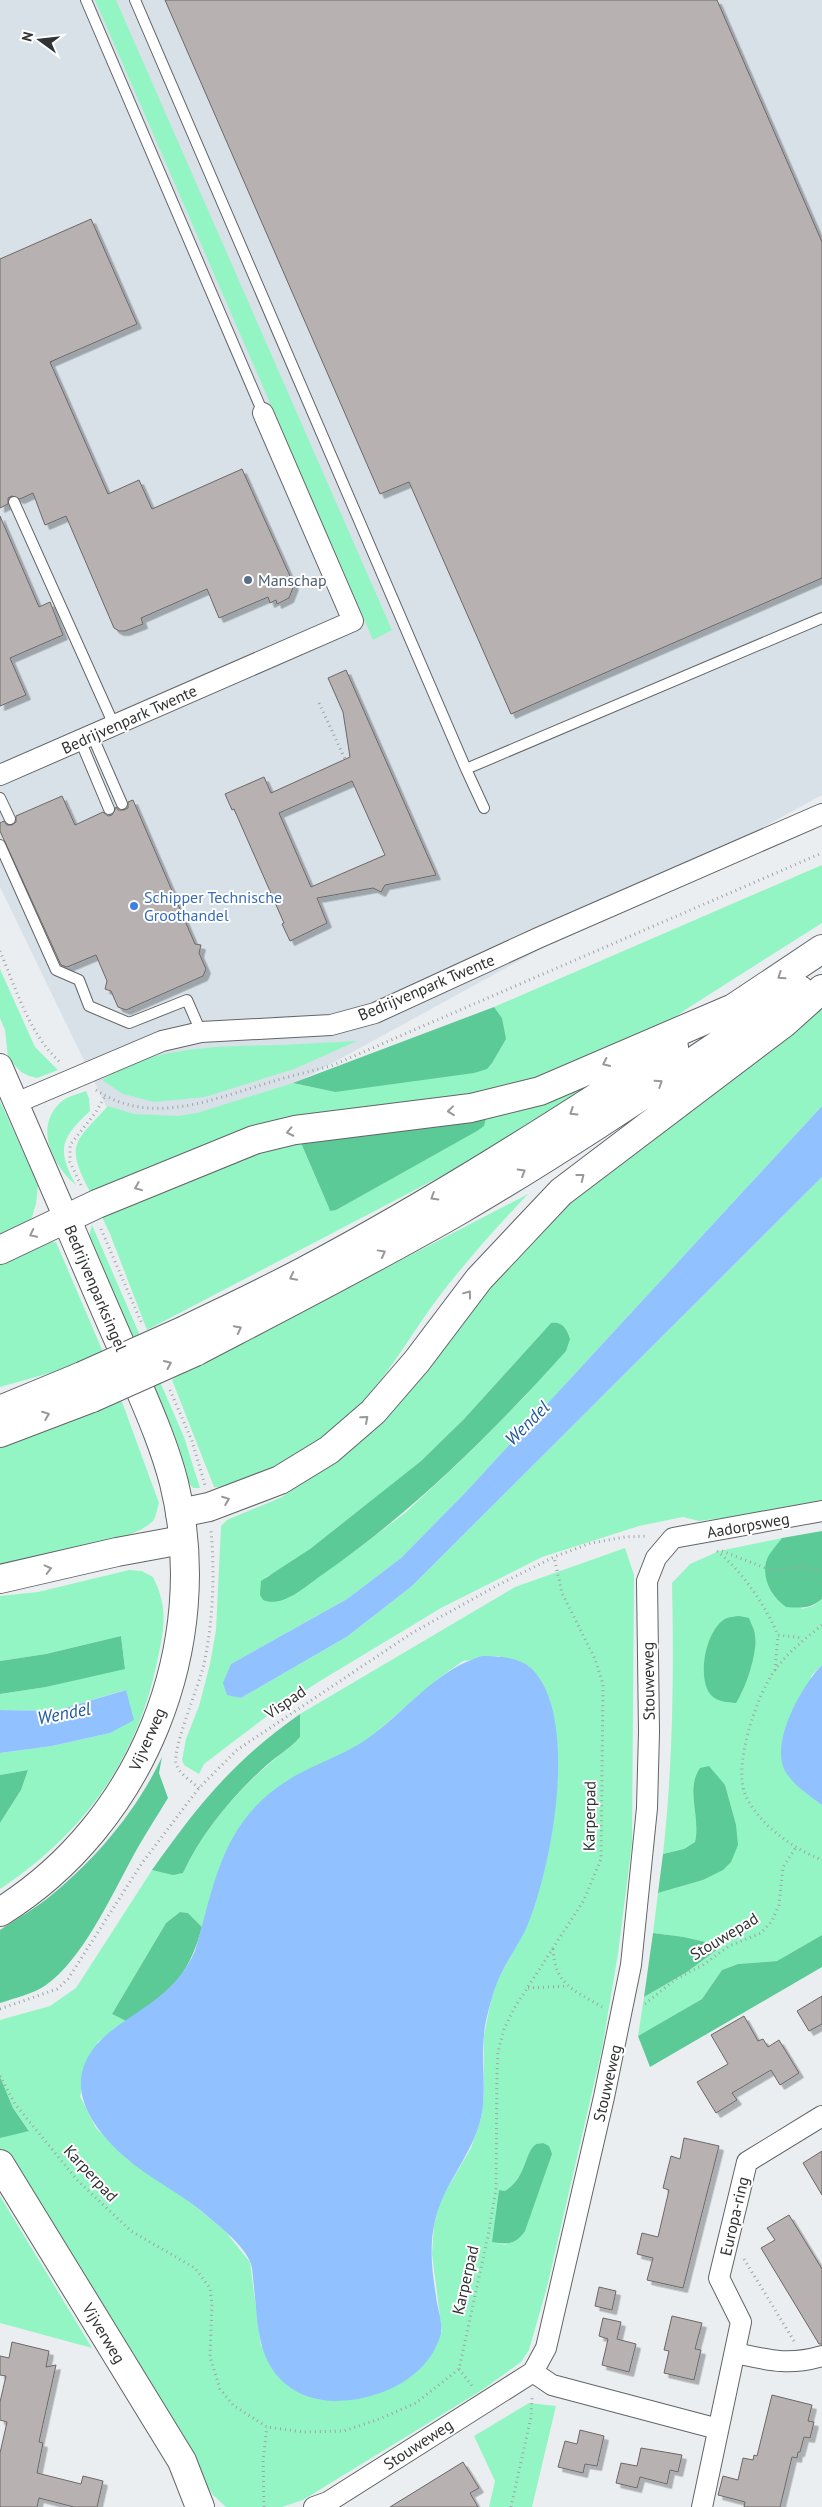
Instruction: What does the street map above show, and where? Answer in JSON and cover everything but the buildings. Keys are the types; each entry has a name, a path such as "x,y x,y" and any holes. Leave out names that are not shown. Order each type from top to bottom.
{"main road":[{"path":"190,1341 308,1269 517,1148 822,949"},
{"path":"0,1433 87,1387 334,1279 466,1206 528,1168 822,975"},
{"path":"180,1513 209,1507 280,1480 330,1450 373,1412 417,1361 479,1279 561,1192 784,1023 822,989"},
{"path":"0,1250 66,1218 254,1140 294,1130 471,1108 540,1091 731,1009"},
{"name":"Bedrijvenparksingel","path":"66,1218 160,1438 180,1513"},
{"path":"0,1410 87,1387"},
{"name":"Vijverweg","path":"0,1912 36,1887 80,1846 112,1806 136,1768 161,1710 180,1644 183,1615 180,1513"},
{"path":"0,1579 117,1552 182,1540"},
{"name":"Vijverweg","path":"0,2164 182,2462 200,2507"}],"street":[{"name":"Bedrijvenpark Twente","path":"0,775 353,621 264,413"},
{"name":"Bedrijvenpark Twente","path":"16,1103 162,1041 201,1032 331,1025 375,1013 538,938 822,814"},
{"name":"Bedrijvenparksingel","path":"0,1066 66,1218"},
{"name":"Aadorpsweg","path":"673,1538 822,1511"},
{"name":"Stouweweg","path":"314,2507 328,2502 533,2372 546,2348 622,2017 632,1955 647,1808 649,1732 648,1581 656,1558 673,1538"},
{"name":"Europa-ring","path":"702,2507 741,2322 719,2278 747,2162 822,2116"},
{"path":"734,2353 779,2363 814,2358"},
{"path":"533,2372 552,2385 718,2428"}],"lane":[{"path":"86,0 264,413"},
{"path":"135,0 484,808"},
{"path":"14,502 114,725"},
{"path":"466,769 822,618"},
{"path":"86,738 122,804"},
{"path":"86,738 109,809"},
{"path":"0,798 10,819"},
{"path":"0,845 56,970 79,980 89,1006 129,1024 187,1000 201,1032"}],"path":[{"path":"319,703 345,759"},
{"path":"0,951 28,1017 47,1051 77,1077 105,1096 131,1104 151,1108 193,1106 331,1066 822,853"},
{"name":"Vispad","path":"0,2009 57,1988 68,1979 142,1863 199,1788 237,1750 412,1633 496,1586 554,1557 592,1543 626,1537 660,1535 673,1538"},
{"path":"775,1670 778,1635 772,1621 733,1564 712,1548 773,1571 802,1568 822,1571"},
{"name":"Karperpad","path":"0,2076 15,2104 78,2181 131,2231 196,2268 210,2288 212,2304 210,2357 220,2389 233,2405 267,2427 303,2432 344,2431 379,2419 416,2403 459,2368 488,2236 496,2189 498,2052 504,2029 584,1900 601,1859 603,1684 595,1659 562,1593 554,1557"},
{"path":"822,1625 803,1638 775,1670 757,1707 741,1766 744,1792 753,1809 769,1827 822,1860"},
{"path":"778,1635 803,1638"},
{"name":"Stouwepad","path":"622,2017 637,2011 676,1979 703,1965 729,1946 761,1933 772,1921 779,1905 783,1867 797,1846"},
{"path":"553,1949 554,1966 567,1986 622,2017"},
{"path":"528,1988 567,1986"},
{"path":"729,2239 814,2358"},
{"path":"511,2507 531,2417 533,2372"},
{"path":"264,2507 263,2460 267,2427"}],"shaded area":[{"path":"0,0 822,0 822,795 137,1170 0,887"}],"green space":[{"path":"95,0 116,0 392,630 373,640"},
{"path":"822,865 822,923 688,1008 651,1034 515,1090 341,1117 107,1194 90,1192 77,1164 77,1145 81,1137 108,1106 134,1114 178,1116 197,1113 293,1083 335,1092 502,1018 494,1007"},
{"path":"0,969 35,1047 58,1070 37,1078 21,1072 8,1058 5,1030 0,1018"},
{"path":"822,992 822,1106 463,1495 401,1558 347,1599 231,1664 227,1694 241,1698 348,1636 412,1586 822,1177 822,1500 745,1515 699,1521 683,1517 639,1526 542,1557 441,1608 320,1681 275,1710 204,1764 199,1774 184,1765 182,1760 186,1739 199,1706 210,1664 216,1630 221,1526 227,1520 282,1497 335,1460 518,1242","holes":["551,1323 527,1394 469,1453 405,1513 348,1556 289,1597 265,1577 277,1572 310,1549 421,1461 464,1419"]},
{"path":"494,1007 502,1018 506,1039 487,1069 474,1073 335,1092 293,1083"},
{"path":"357,1041 294,1069 205,1097 154,1102 123,1094 102,1080 122,1068 143,1060 188,1050 212,1047"},
{"path":"665,1045 499,1146 147,1330 101,1215 298,1136 329,1208 336,1210 487,1114"},
{"path":"86,1091 89,1098 90,1111 80,1120 68,1137 64,1153 76,1185 60,1168 49,1146 48,1123 53,1112 61,1102"},
{"path":"0,1101 38,1185 36,1204 32,1217 23,1230 0,1239"},
{"path":"487,1114 484,1126 477,1131 336,1210 330,1211 298,1136"},
{"path":"528,1194 482,1244 449,1284 385,1375 365,1399 336,1427 295,1457 273,1470 252,1480 232,1486 214,1487 172,1380 188,1368 311,1307"},
{"path":"92,1225 184,1437 200,1488 193,1488 184,1478 88,1241"},
{"path":"56,1242 103,1352 71,1367 0,1387 0,1265 41,1243"},
{"path":"551,1323 558,1323 564,1326 570,1339 566,1351 482,1440 422,1496 359,1548 296,1594 279,1601 263,1600 260,1595 261,1581 310,1549 421,1461 464,1419"},
{"path":"121,1399 159,1503 153,1521 125,1537 104,1544 0,1569 0,1446 86,1415"},
{"path":"822,1531 822,1599 813,1605 805,1607 786,1607 769,1588 765,1575 767,1559 782,1538"},
{"path":"782,1538 766,1561 802,1609 813,1606 822,1599 822,1665 811,1676 802,1789 822,1805 822,1935 777,1961 738,1964 722,1970 702,1999 638,2036 644,1997 687,1972 721,1947 684,1937 653,1933 658,1893 703,1880 693,1785 697,1831 695,1842 684,1849 663,1854 672,1718 672,1583 690,1564 719,1551","holes":["714,1630 754,1653 741,1695 704,1664 708,1644"]},
{"path":"625,1548 634,1575 632,1843 618,1954 602,2049 547,2287 529,2350 521,2362 482,2390 303,2500 282,2507 226,2507 213,2495 0,2150 0,2138 29,2130 13,2108 0,2077 0,2020 50,2006 76,1988 152,1870 183,1873 209,1828 231,1801 255,1776 300,1737 300,1714 515,1587","holes":["498,1656 530,1667 551,1836 525,1930 495,1985 484,2036 484,2095 481,2119 471,2148 440,2201 434,2225 432,2254 442,2332 261,2346 250,2262 225,2231 180,2194 127,2159 96,2128 80,2096 98,2042 126,2021 112,2014 166,1923 180,1912 188,1913 202,1927 213,1888 286,1781 360,1746 439,1678 463,1661","548,2164 539,2185 506,2245 493,2242 499,2190 505,2191 512,2187 524,2169"]},
{"path":"129,1570 142,1571 153,1577 161,1599 164,1619 162,1639 148,1698 136,1731 102,1792 81,1819 57,1844 0,1889 0,1823 21,1790 28,1770 0,1775 0,1753 52,1746 110,1733 125,1690 55,1711 0,1710 0,1694 46,1687 125,1668 121,1636 46,1654 0,1661 0,1596 38,1592"},
{"path":"739,1616 749,1618 754,1631 755,1651 750,1671 736,1703 719,1700 711,1695 704,1677 704,1666 709,1642 714,1631 727,1618"},
{"path":"121,1636 125,1669 46,1687 0,1694 0,1661 46,1654"},
{"path":"300,1714 300,1737 255,1776 231,1801 209,1828 183,1873 173,1875 152,1870 185,1825 236,1766"},
{"path":"162,1757 159,1773 168,1798 83,1945 59,1974 46,1985 30,1993 0,2003 0,1930 48,1898 98,1851 140,1797"},
{"path":"709,1766 725,1785 736,1825 738,1845 731,1862 723,1870 703,1880 658,1893 663,1854 684,1849 695,1842 694,1785 700,1768"},
{"path":"28,1770 21,1790 0,1823 0,1775"},
{"path":"180,1912 188,1913 202,1927 190,1960 183,1972 165,1992 126,2021 112,2014 166,1923"},
{"path":"653,1933 684,1937 722,1946 687,1972 644,1997"},
{"path":"822,1935 822,1967 650,2067 638,2036 702,1999 722,1970 738,1964 777,1961"},
{"path":"0,2077 13,2108 29,2131 0,2138"},
{"path":"543,2143 549,2146 552,2154 525,2231 518,2239 511,2243 492,2242 499,2190 505,2191 512,2186 521,2173 532,2148 536,2144"},
{"path":"0,2196 92,2348 0,2323"},
{"path":"529,2403 556,2406 532,2507 489,2507 495,2481 474,2436"}],"water":[{"path":"822,1106 822,1177 412,1586 348,1636 241,1698 227,1695 223,1683 231,1664 347,1599 401,1558 463,1495"},
{"path":"482,1656 508,1658 527,1665 532,1669 547,1692 555,1723 558,1758 557,1797 552,1836 544,1873 525,1931 500,1975 488,2013 483,2045 483,2108 477,2132 444,2195 435,2221 432,2239 432,2258 441,2319 441,2329 437,2344 424,2365 402,2383 389,2390 376,2395 348,2400 329,2401 317,2399 300,2393 280,2379 271,2368 265,2356 258,2330 252,2267 243,2249 200,2210 135,2165 110,2143 97,2127 87,2110 82,2094 81,2077 86,2060 97,2044 115,2028 161,1995 180,1977 188,1965 195,1951 215,1879 224,1857 234,1836 247,1817 264,1799 296,1775 365,1741 438,1679 466,1662"},
{"path":"822,1665 822,1805 799,1787 787,1774 782,1762 781,1748 784,1732 797,1701"},
{"name":"Wendel","path":"126,1690 134,1720 110,1733 52,1746 0,1753 0,1710 55,1711"}],"place":[{"name":"Manschap","path":"248,580"},
{"name":"Schipper Technische Groothandel","path":"134,906"}]}
